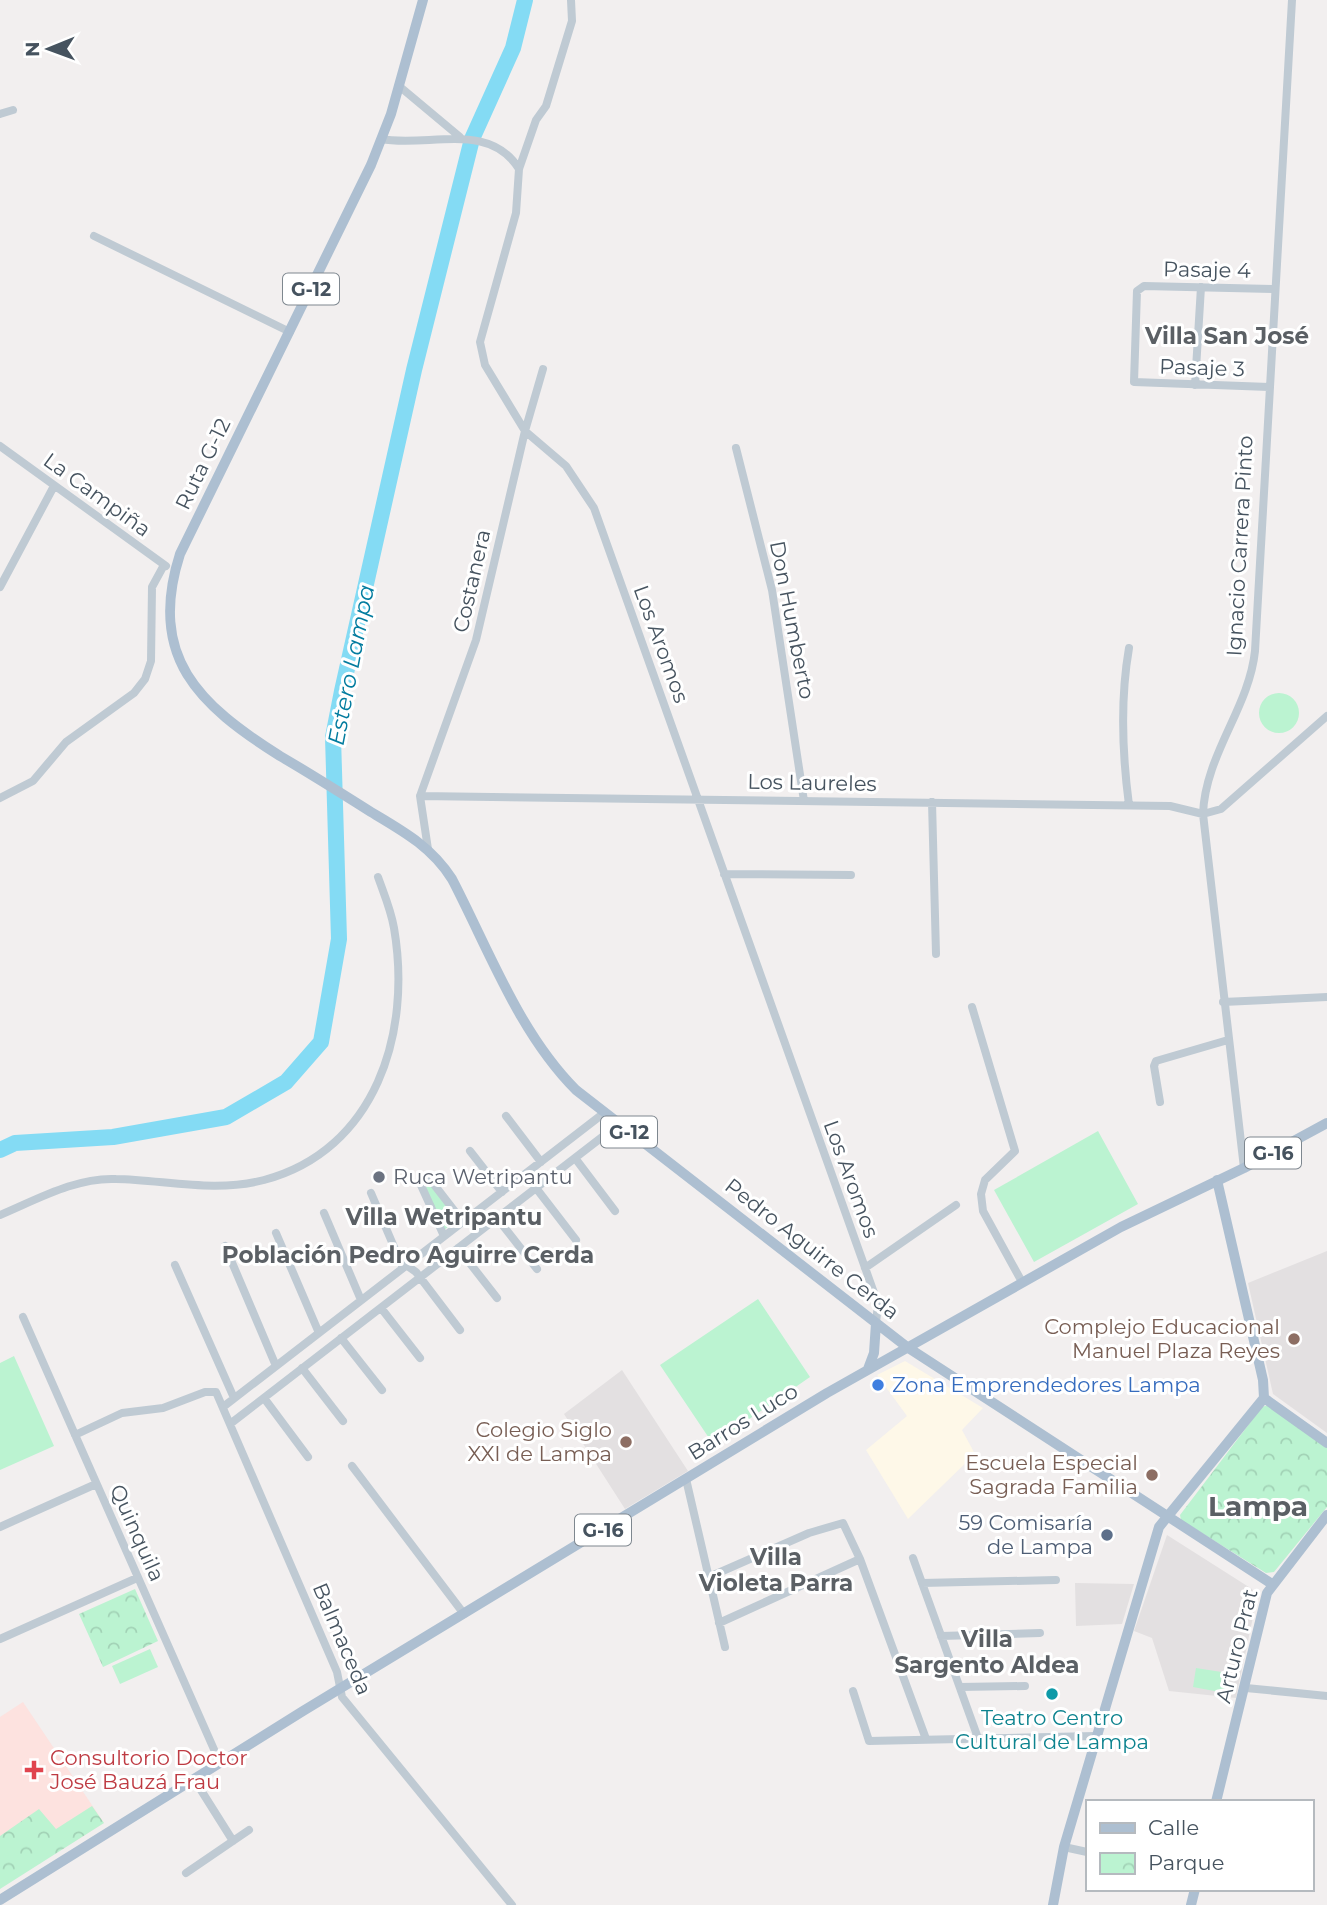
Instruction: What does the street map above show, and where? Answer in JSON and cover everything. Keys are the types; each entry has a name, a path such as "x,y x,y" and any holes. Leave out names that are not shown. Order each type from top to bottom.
{"main road":[{"name":"Ruta G-12","path":"423,0 381,139 349,214 183,547 176,570 169,617 174,647 182,668 200,695 216,712 428,849"},
{"name":"Pedro Aguirre Cerda","path":"428,849 452,880 542,1051 576,1090 907,1347 1272,1584"},
{"name":"Barros Luco","path":"0,1900 341,1688 868,1369 1121,1227 1244,1168 1327,1123"},
{"path":"1053,1905 1064,1847 1095,1735 1154,1542 1166,1517 1177,1508 1264,1398 1263,1380 1217,1181"},
{"path":"868,1369 876,1345 876,1323"},
{"path":"1264,1398 1327,1443"},
{"name":"Arturo Prat","path":"1217,1800 1246,1688 1265,1599 1272,1584 1327,1516"}],"street":[{"name":"Los Aromos","path":"571,0 572,21 546,106 537,120 519,169 516,214 480,342 485,365 525,431 566,466 594,508 879,1308 876,1323"},
{"name":"Ignacio Carrera Pinto","path":"1244,1168 1203,814 1208,780 1247,686 1254,660 1292,0"},
{"path":"399,86 460,137 502,151 519,169"},
{"path":"0,114 13,110"},
{"path":"381,139 413,143 460,137"},
{"path":"94,236 290,332"},
{"name":"Pasaje 4","path":"1134,382 1139,287 1275,289"},
{"path":"1195,385 1201,287"},
{"name":"Costanera","path":"420,796 476,640 525,431 543,369"},
{"name":"Pasaje 3","path":"1134,382 1269,387"},
{"name":"La Campiña","path":"0,446 164,565 176,570"},
{"name":"Don Humberto","path":"736,448 772,590 804,801"},
{"path":"0,587 54,486"},
{"path":"0,798 33,781 66,742 134,693 145,679 151,661 152,587 164,565"},
{"path":"1129,648 1122,743 1129,805"},
{"path":"1203,814 1221,809 1327,716"},
{"path":"420,796 428,849"},
{"name":"Los Laureles","path":"420,796 804,801 932,807 1129,805 1180,807 1203,814"},
{"path":"932,807 936,954"},
{"path":"724,874 851,875"},
{"path":"0,1215 91,1181 115,1178 178,1185 262,1181 297,1169 328,1147 359,1119 384,1075 393,1040 399,990 394,928 378,877"},
{"path":"1223,1002 1327,997"},
{"path":"972,1007 1015,1151 987,1176 981,1200 985,1215 1022,1282"},
{"path":"1160,1102 1154,1066 1156,1060 1228,1040"},
{"path":"223,1406 604,1113"},
{"path":"506,1116 541,1162"},
{"path":"230,1424 619,1124"},
{"path":"571,1139 578,1156 615,1211"},
{"path":"470,1151 502,1192"},
{"path":"444,1236 421,1183 422,1177 429,1178 463,1222"},
{"path":"536,1188 576,1240"},
{"path":"371,1193 405,1267 419,1278 460,1330"},
{"path":"865,1268 956,1205"},
{"path":"324,1213 361,1300"},
{"path":"497,1218 537,1269"},
{"path":"276,1233 319,1333"},
{"path":"225,1246 276,1366"},
{"path":"458,1248 497,1298"},
{"path":"418,1256 421,1266 429,1271"},
{"path":"175,1265 238,1395 252,1407"},
{"path":"381,1308 420,1359"},
{"name":"Quinquila","path":"23,1317 220,1763"},
{"path":"341,1338 382,1390"},
{"path":"302,1368 343,1421"},
{"name":"Balmaceda","path":"75,1435 122,1413 163,1408 205,1391 214,1391 223,1406 337,1672 344,1699 512,1905"},
{"path":"264,1398 309,1457"},
{"path":"352,1466 464,1614"},
{"path":"686,1479 725,1647"},
{"path":"0,1527 96,1484"},
{"path":"709,1577 809,1533 843,1523 860,1559 926,1739"},
{"path":"913,1558 978,1738"},
{"path":"719,1623 860,1559"},
{"path":"0,1639 137,1578"},
{"path":"922,1583 1056,1580"},
{"path":"941,1636 1040,1633"},
{"path":"960,1687 1025,1686"},
{"path":"1246,1688 1327,1696"},
{"path":"853,1691 869,1741 1095,1735"},
{"path":"194,1779 233,1841"},
{"path":"186,1873 249,1830"},
{"path":"1064,1847 1086,1852"}],"shaded area":[{"name":"Complejo Educacional Manuel Plaza Reyes","path":"1327,1251 1327,1433 1273,1394 1248,1283"},
{"path":"905,1361 983,1408 962,1430 975,1454 908,1519 866,1450 907,1416 877,1375"},
{"name":"Colegio Siglo XXI de Lampa","path":"622,1370 688,1471 625,1509 564,1414"},
{"path":"1167,1535 1252,1589 1257,1598 1236,1698 1169,1691 1152,1638 1134,1631"},
{"path":"1075,1583 1134,1584 1122,1624 1076,1626"},
{"name":"Consultorio Doctor José Bauzá Frau","path":"23,1702 104,1823 0,1888 0,1717"}],"green space":[{"path":"1279,693 1287,694 1293,699 1298,705 1298,721 1293,727 1287,732 1279,733 1271,732 1265,727 1260,721 1259,713 1260,705 1265,699 1271,694"},
{"path":"1098,1131 1138,1204 1034,1262 994,1190"},
{"path":"428,1180 457,1220 444,1230 424,1184"},
{"path":"758,1299 810,1377 713,1444 660,1365"},
{"path":"14,1356 54,1446 0,1470 0,1363"},
{"path":"1268,1405 1327,1447 1327,1507 1274,1572 1266,1573 1181,1520 1180,1515 1262,1407"},
{"path":"135,1589 158,1641 103,1667 79,1614"},
{"path":"150,1649 158,1667 120,1684 112,1666"},
{"path":"1196,1668 1228,1673 1225,1693 1193,1687"},
{"path":"92,1806 104,1823 0,1889 0,1836 39,1809 56,1829"}],"waterway":[{"name":"Estero Lampa","path":"0,1150 15,1143 113,1137 226,1117 286,1082 321,1042 339,939 333,737 342,691 414,370 472,139 513,48 525,0"}],"place":[{"name":"Ruca Wetripantu","path":"379,1177"},
{"name":"Complejo Educacional Manuel Plaza Reyes","path":"1294,1339"},
{"name":"Zona Emprendedores Lampa","path":"878,1385"},
{"name":"Colegio Siglo XXI de Lampa","path":"626,1442"},
{"name":"Escuela Especial Sagrada Familia","path":"1152,1475"},
{"name":"59 Comisaría de Lampa","path":"1107,1535"},
{"name":"Teatro Centro Cultural de Lampa","path":"1052,1694"},
{"name":"Consultorio Doctor José Bauzá Frau","path":"34,1770"}],"district":[{"name":"Villa San José","path":"1227,336"},
{"name":"Villa Wetripantu","path":"444,1217"},
{"name":"Población Pedro Aguirre Cerda","path":"408,1255"},
{"name":"Lampa","path":"1258,1506"},
{"name":"Villa Violeta Parra","path":"776,1570"},
{"name":"Villa Sargento Aldea","path":"987,1652"}]}
